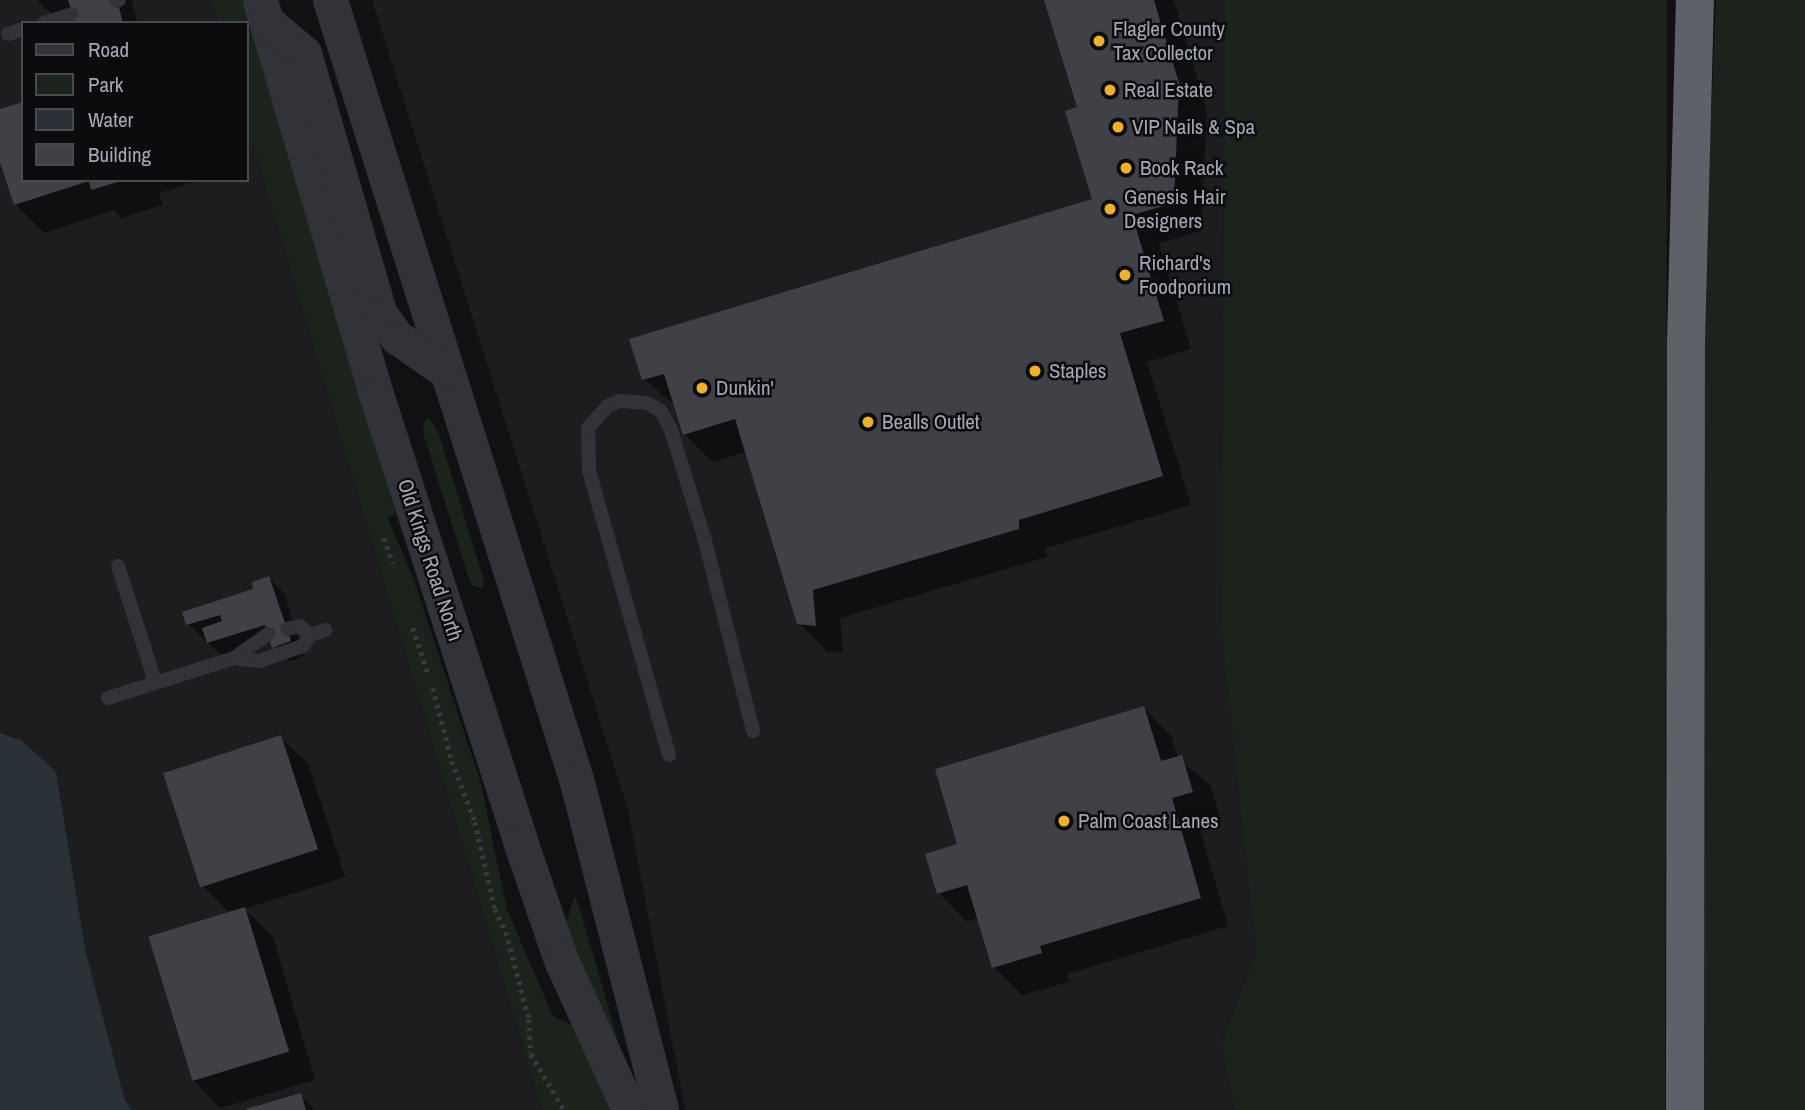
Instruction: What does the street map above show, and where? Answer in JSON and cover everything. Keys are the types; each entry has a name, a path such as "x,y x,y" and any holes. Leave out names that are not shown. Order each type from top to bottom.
{"highway":[{"path":"1685,1110 1686,341 1695,0"}],"street":[{"path":"330,0 444,370 577,782 661,1110"},
{"path":"263,11 304,53 380,314 397,337 444,370"},
{"name":"Old Kings Road North","path":"263,11 376,394 520,841 561,960 629,1110"}],"lane":[{"path":"50,21 72,14"},
{"path":"8,34 21,30"},
{"path":"669,755 589,471 588,428 608,406 620,401 647,403 661,411 671,430 704,537 753,731"},
{"path":"118,566 155,681"},
{"path":"287,629 300,626 310,635"},
{"path":"234,658 259,661 303,646 310,635 325,630"},
{"path":"108,698 234,658 268,635"}],"path":[{"path":"475,822 495,909 506,932 525,1003 527,1043 564,1110"}],"shaded area":[{"path":"0,0 211,0 217,21 21,21 21,182 248,182 248,127 542,1110 0,1110"},
{"path":"372,0 1225,0 1221,629 1256,952 1221,1043 1235,1110 685,1110 628,810"}],"green space":[{"path":"211,0 243,0 396,515 387,518 412,575 481,784 507,910 553,1016 572,1025 610,1110 542,1110 248,127 248,21 217,21"},
{"path":"1225,0 1667,0 1665,1110 1235,1110 1221,1044 1256,952 1221,629"},
{"path":"1716,0 1805,0 1805,1110 1695,1110 1694,519"},
{"path":"429,418 439,434 484,581 482,588 471,585 424,436 423,423"},
{"path":"575,895 622,1055 569,938 567,920"}],"water":[{"path":"0,733 22,741 56,772 85,950 125,1101 132,1110 0,1110"}],"building":[{"path":"68,0 117,0 122,21 74,21"},
{"path":"1044,0 1154,0 1179,83 1174,203 1132,215 1164,321 1120,333 1163,476 1019,520 1019,529 813,590 816,626 797,624 735,419 683,435 664,374 642,380 629,339 1092,199 1065,111 1077,107"},
{"path":"21,103 21,182 86,182 14,205 0,162 0,109"},
{"path":"89,182 118,182 91,190"},
{"path":"269,576 291,641 272,648 265,625 207,643 202,628 222,621 220,615 186,625 182,612 253,589 252,582"},
{"name":"Palm Coast Lanes","path":"1144,706 1161,761 1182,755 1193,792 1172,798 1201,898 1040,946 1042,953 992,968 967,885 937,894 925,854 957,844 935,769"},
{"path":"281,735 318,849 200,887 163,773"},
{"path":"245,907 289,1051 193,1081 148,937"},
{"path":"301,1093 306,1110 246,1110 246,1109"}],"place":[{"name":"Flagler County Tax Collector","path":"1099,41"},
{"name":"Real Estate","path":"1110,90"},
{"name":"VIP Nails & Spa","path":"1118,127"},
{"name":"Book Rack","path":"1126,168"},
{"name":"Genesis Hair Designers","path":"1110,209"},
{"name":"Richard's Foodporium","path":"1125,275"},
{"name":"Staples","path":"1035,371"},
{"name":"Dunkin'","path":"702,388"},
{"name":"Bealls Outlet","path":"868,422"},
{"name":"Palm Coast Lanes","path":"1064,821"}]}
